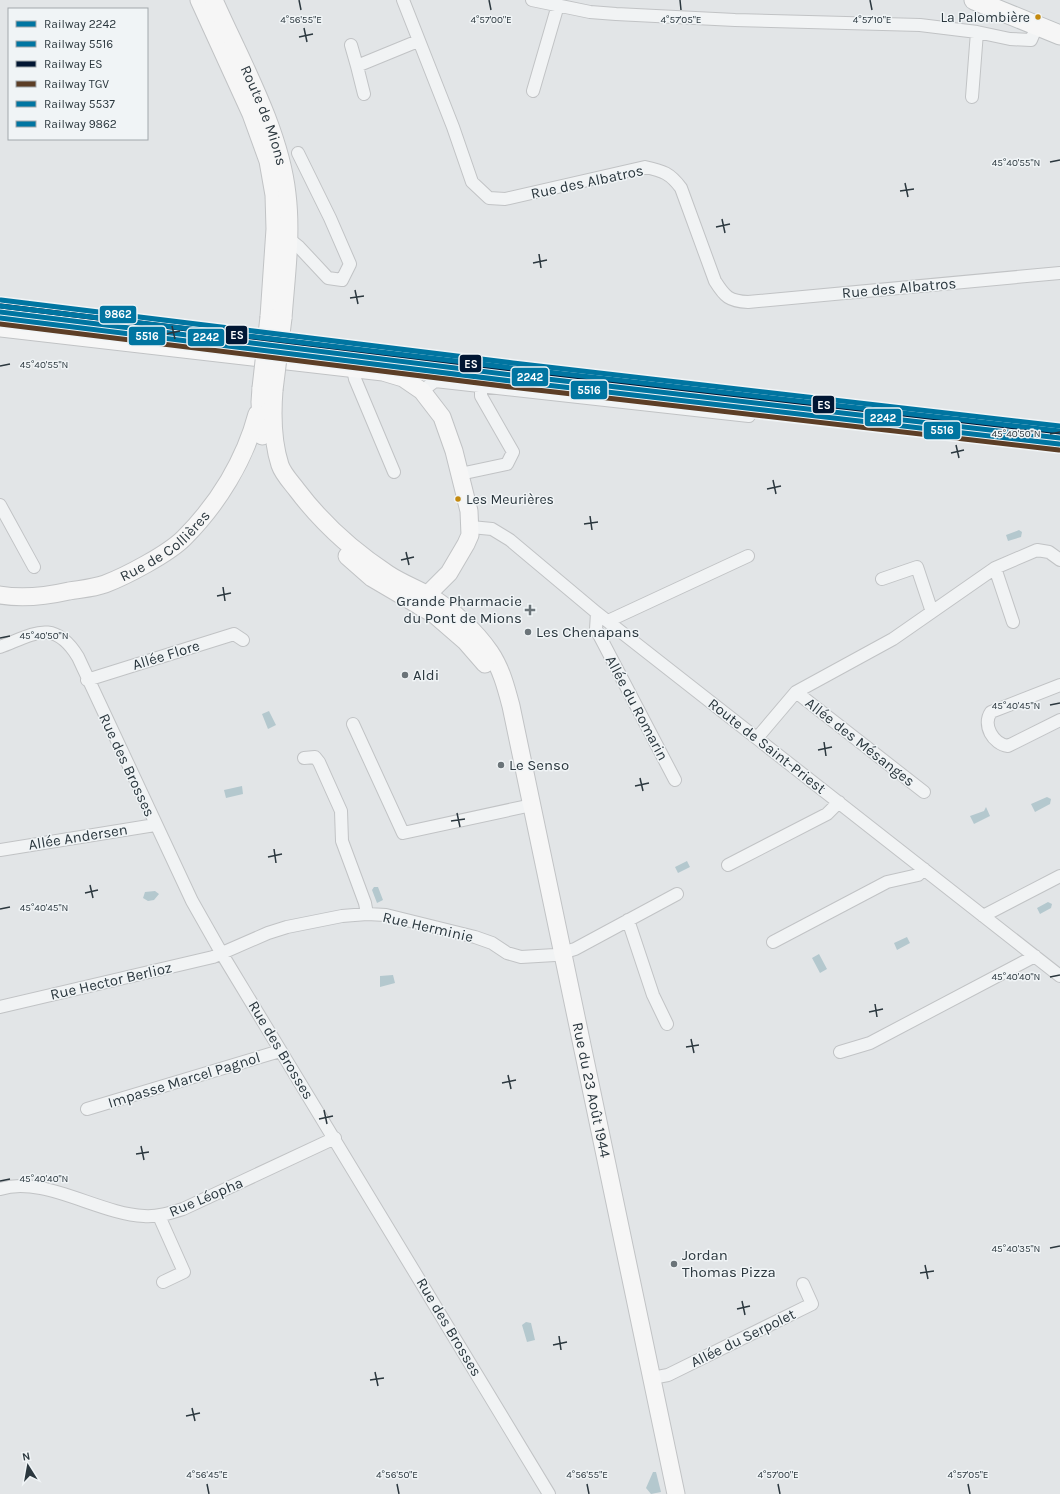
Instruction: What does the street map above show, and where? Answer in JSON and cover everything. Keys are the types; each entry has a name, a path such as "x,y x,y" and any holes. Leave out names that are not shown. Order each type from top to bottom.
{"main road":[{"name":"Route de Mions","path":"199,0 251,114 268,161 274,195 276,318"},
{"name":"Route de Mions","path":"214,0 262,108 280,157 287,194 289,238 276,318"},
{"path":"974,0 1060,35"},
{"path":"265,393 276,318"},
{"path":"0,328 383,372 403,378 422,391 442,417 449,434 460,474 471,527 470,535 466,544 431,605"},
{"name":"Rue de Collières","path":"0,594 24,596 54,594 104,585 145,565 183,539 213,504 243,456 265,393"},
{"name":"Rue du 23 Août 1944","path":"265,393 272,421 275,447 281,467 311,508 348,545 431,605 455,614 478,636 490,652 502,676 511,706 677,1494"}],"street":[{"name":"Rue des Albatros","path":"403,0 453,127 472,182 489,198 505,199 645,167 660,170 672,176 681,188 715,281 723,294 734,301 748,302 1060,273"},
{"path":"532,0 590,12 735,20 920,25 977,32 1010,39 1031,40 1037,26"},
{"path":"533,91 551,3"},
{"path":"972,97 977,32"},
{"path":"357,66 418,41"},
{"path":"350,45 364,94"},
{"path":"275,229 289,238 328,278 342,280 350,264 330,218 298,153"},
{"path":"353,369 355,379 394,472"},
{"path":"422,391 435,382 749,416"},
{"path":"460,474 507,464 513,452 481,396 481,386"},
{"path":"0,505 34,567"},
{"name":"Route de Saint-Priest","path":"471,527 492,529 510,540 597,613 1060,976"},
{"name":"Allée des Mésanges","path":"757,738 796,692 893,639 995,568 1037,550 1049,552 1060,560"},
{"path":"608,621 748,556"},
{"path":"882,579 917,567 932,612"},
{"path":"995,568 1013,622"},
{"name":"Allée du Romarin","path":"597,613 596,629 675,780"},
{"name":"Rue des Brosses","path":"0,647 37,632 52,633 60,636 70,644 74,650 192,901 280,1052 335,1138 549,1494"},
{"name":"Allée Flore","path":"87,680 234,634 244,640"},
{"path":"1060,686 991,712 988,717 987,724 993,736 1001,745 1008,746 1060,720"},
{"name":"Allée des Mésanges","path":"796,692 924,792"},
{"path":"353,724 403,833 532,805"},
{"path":"304,758 315,757 320,762 340,810 342,841 365,903 367,914"},
{"path":"728,865 827,814 839,802"},
{"name":"Allée Andersen","path":"0,850 156,825"},
{"path":"773,942 887,882 918,875 924,869"},
{"path":"983,916 1060,876"},
{"name":"Rue Herminie","path":"222,954 268,933 288,927 342,916 367,914 386,915 475,937 492,943 506,953 521,957 542,957 575,949 677,894"},
{"path":"628,920 653,996 667,1024"},
{"name":"Rue Hector Berlioz","path":"0,1007 222,954"},
{"path":"840,1052 870,1043 1035,956"},
{"name":"Impasse Marcel Pagnol","path":"87,1109 280,1052"},
{"name":"Rue Léopha","path":"0,1189 22,1186 39,1188 130,1215 159,1216 183,1209 335,1138"},
{"path":"159,1216 184,1272 163,1282"},
{"name":"Allée du Serpolet","path":"652,1378 668,1375 812,1304 803,1284"}],"shaded area":[{"path":"1019,530 1022,532 1021,537 1008,541 1006,535"},
{"path":"269,711 276,725 268,729 262,714"},
{"path":"242,786 243,794 226,798 224,790"},
{"path":"1047,797 1051,799 1050,804 1035,812 1031,804"},
{"path":"986,807 990,816 974,824 970,816 984,811"},
{"path":"687,861 690,867 678,873 675,867"},
{"path":"374,887 378,887 383,900 377,903 372,890"},
{"path":"155,891 159,894 154,900 148,901 143,898 145,892"},
{"path":"1048,902 1052,904 1051,908 1040,914 1037,908"},
{"path":"907,937 910,943 897,950 894,943"},
{"path":"819,954 827,969 820,973 812,958"},
{"path":"393,975 395,983 380,987 380,976"},
{"path":"526,1322 531,1323 535,1340 527,1342 522,1325"},
{"path":"653,1472 656,1472 661,1492 651,1494 646,1488"}],"rail line":[{"name":"9862","path":"1,300 513,363 1060,426"},
{"name":"5537","path":"0,306 513,368 1060,431"},
{"name":"ES","path":"1,306 513,369 1060,432"},
{"name":"2242","path":"0,312 512,375 1060,438"},
{"name":"5516","path":"0,318 511,381 1059,444"},
{"name":"TGV","path":"0,324 511,387 1059,450"}],"place":[{"name":"La Palombière","path":"1038,17"},
{"name":"Les Meurières","path":"458,499"},
{"name":"Grande Pharmacie du Pont de Mions","path":"530,610"},
{"name":"Les Chenapans","path":"528,632"},
{"name":"Aldi","path":"405,675"},
{"name":"Le Senso","path":"501,765"},
{"name":"Jordan Thomas Pizza","path":"674,1264"}]}
